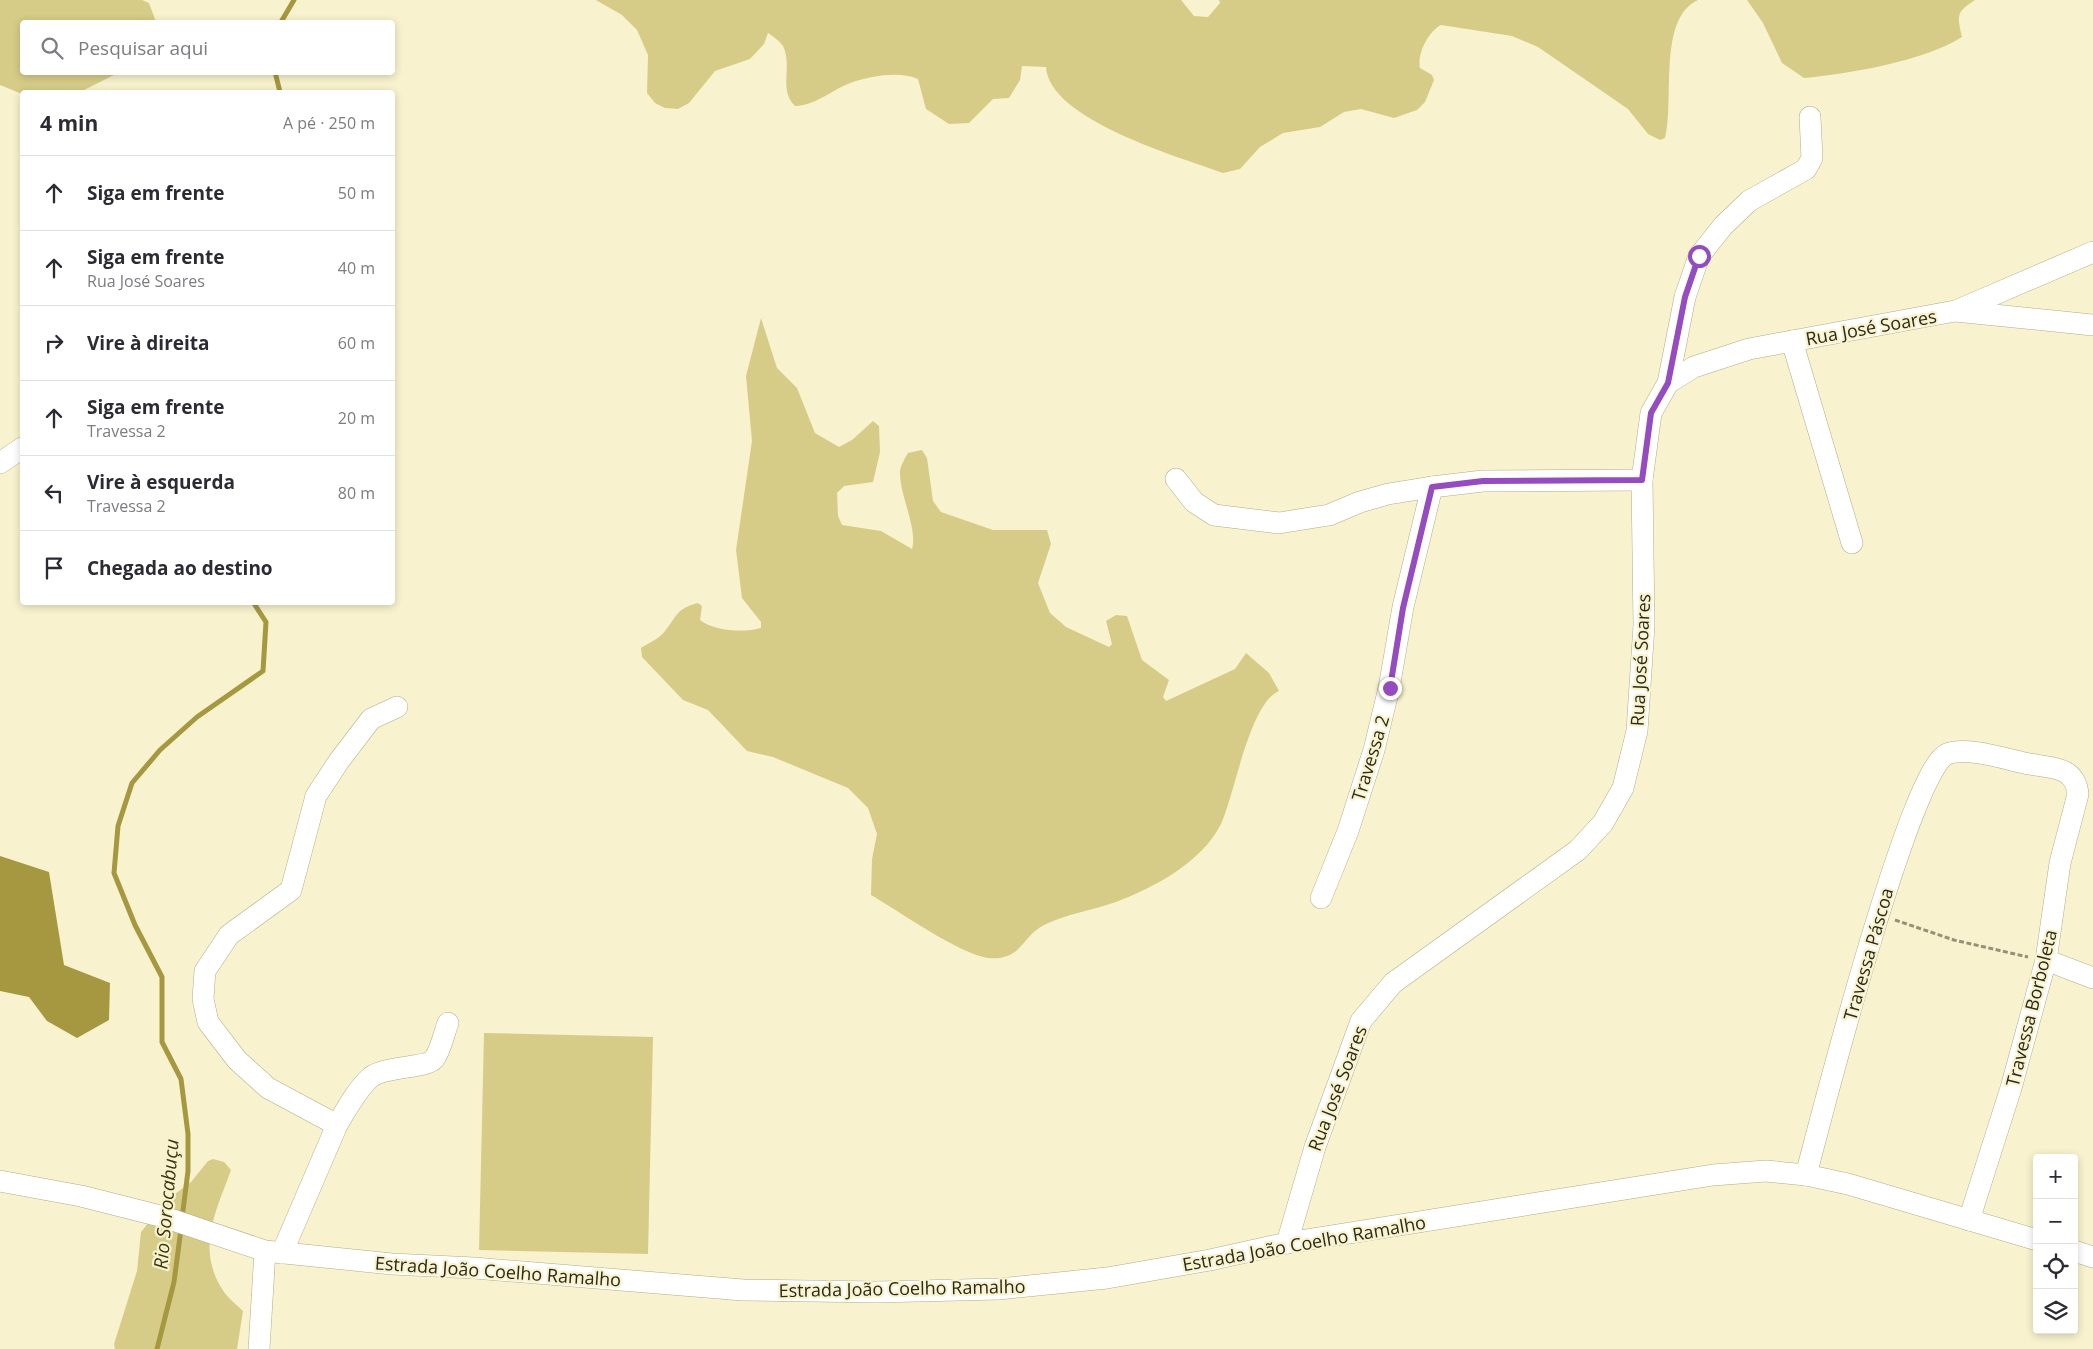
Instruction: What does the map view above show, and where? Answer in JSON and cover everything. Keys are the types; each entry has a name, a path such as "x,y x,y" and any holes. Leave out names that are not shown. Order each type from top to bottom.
{"street":[{"path":"1668,383 1685,297 1699,256 1723,226 1749,201 1806,169 1812,158 1810,117"},
{"path":"1956,312 2093,252"},
{"name":"Rua José Soares","path":"1287,1244 1314,1147 1361,1021 1393,983 1578,850 1603,823 1623,788 1638,731 1644,626 1642,480 1651,413 1668,383 1694,367 1740,352 1956,312 2093,325"},
{"path":"1792,341 1852,543"},
{"path":"0,462 20,449"},
{"path":"1176,480 1194,502 1214,515 1279,523 1329,515 1360,502 1388,494 1432,487 1483,481 1642,480"},
{"name":"Travessa 2","path":"1321,898 1348,832 1374,750 1390,688 1403,608 1432,487"},
{"path":"337,1125 268,1088 237,1060 208,1022 203,999 205,971 229,935 291,890 316,796 339,761 371,720 397,707"},
{"name":"Travessa Páscoa","path":"1806,1174 1878,914 1913,816 1936,762 1947,754 1957,752 1975,753 2070,774 2076,782 2078,794"},
{"name":"Travessa Borboleta","path":"1969,1220 2011,1088 2046,960 2060,863 2078,794"},
{"path":"2046,960 2093,978"},
{"path":"259,1349 274,1252 348,1106 372,1077 399,1066 426,1064 433,1060 448,1023"},
{"name":"Estrada João Coelho Ramalho","path":"0,1181 81,1196 164,1217 274,1252 392,1264 493,1269 743,1290 877,1292 999,1289 1107,1278 1287,1244 1713,1175 1766,1171 1806,1174 2033,1239"},
{"path":"2078,1252 2093,1257"}],"path":[{"path":"1878,914 1954,940 2046,960"}],"shaded area":[{"path":"0,0 142,0 149,3 155,20 20,20 20,75 114,75 84,90 20,90 20,93 0,85"},
{"path":"596,0 1181,0 1194,16 1208,17 1220,3 1219,0 1698,0 1685,10 1677,24 1672,42 1668,122 1665,138 1660,140 1648,134 1628,109 1538,47 1512,36 1441,25 1428,38 1420,56 1420,68 1432,75 1434,80 1425,102 1417,110 1394,118 1361,109 1344,112 1320,127 1283,133 1260,147 1240,169 1223,173 1149,146 1092,120 1069,104 1053,86 1046,67 1022,66 1020,80 1009,98 993,99 969,123 949,124 926,109 918,79 902,75 877,76 860,80 845,85 811,103 795,106 787,92 786,54 778,40 768,33 764,44 750,59 715,71 689,103 678,109 665,108 655,103 647,93 648,55 637,30 622,15"},
{"path":"1747,0 1975,0 1961,11 1959,24 1962,37 1946,45 1928,53 1886,65 1804,78 1782,63 1763,23"},
{"path":"761,318 777,368 797,388 815,433 839,447 852,440 873,421 879,426 880,452 873,482 844,486 837,493 838,516 842,525 881,531 912,549 913,531 902,490 900,471 908,453 922,450 927,458 933,501 941,512 993,530 1047,530 1051,544 1038,583 1050,613 1066,627 1109,647 1112,644 1106,621 1116,615 1127,616 1142,660 1169,680 1163,697 1166,701 1235,669 1246,653 1269,673 1279,691 1268,699 1251,731 1221,824 1202,851 1176,872 1131,896 1044,925 1031,935 1015,952 1008,956 988,958 961,949 871,895 872,859 877,834 868,808 848,788 773,757 747,751 708,710 683,700 642,657 641,648 663,634 681,610 698,603 702,606 700,620 713,627 738,631 761,628 761,622 742,598 736,550 752,441 746,376"},
{"path":"0,856 49,872 64,965 110,983 109,1020 77,1038 47,1021 29,997 0,991"},
{"path":"484,1033 653,1037 648,1254 479,1250"},
{"path":"213,1159 224,1162 231,1170 215,1216 210,1246 215,1276 226,1295 243,1311 237,1349 115,1349 114,1344 137,1271 141,1232 167,1200 191,1182 208,1161"}],"waterway":[{"name":"Rio Sorocabuçu","path":"282,20 294,0"},
{"name":"Rio Sorocabuçu","path":"276,75 280,90"},
{"name":"Rio Sorocabuçu","path":"182,1218 188,1171 188,1134 181,1079 162,1042 162,977 135,925 114,873 118,826 132,783 160,750 197,717 263,671 266,622 255,605"},
{"name":"Rio Sorocabuçu","path":"157,1349 174,1282 181,1229"}],"route":[{"path":"1390,688 1403,608 1418,537 1432,487 1483,481 1642,480 1651,413 1668,383 1685,297 1699,256"}]}
